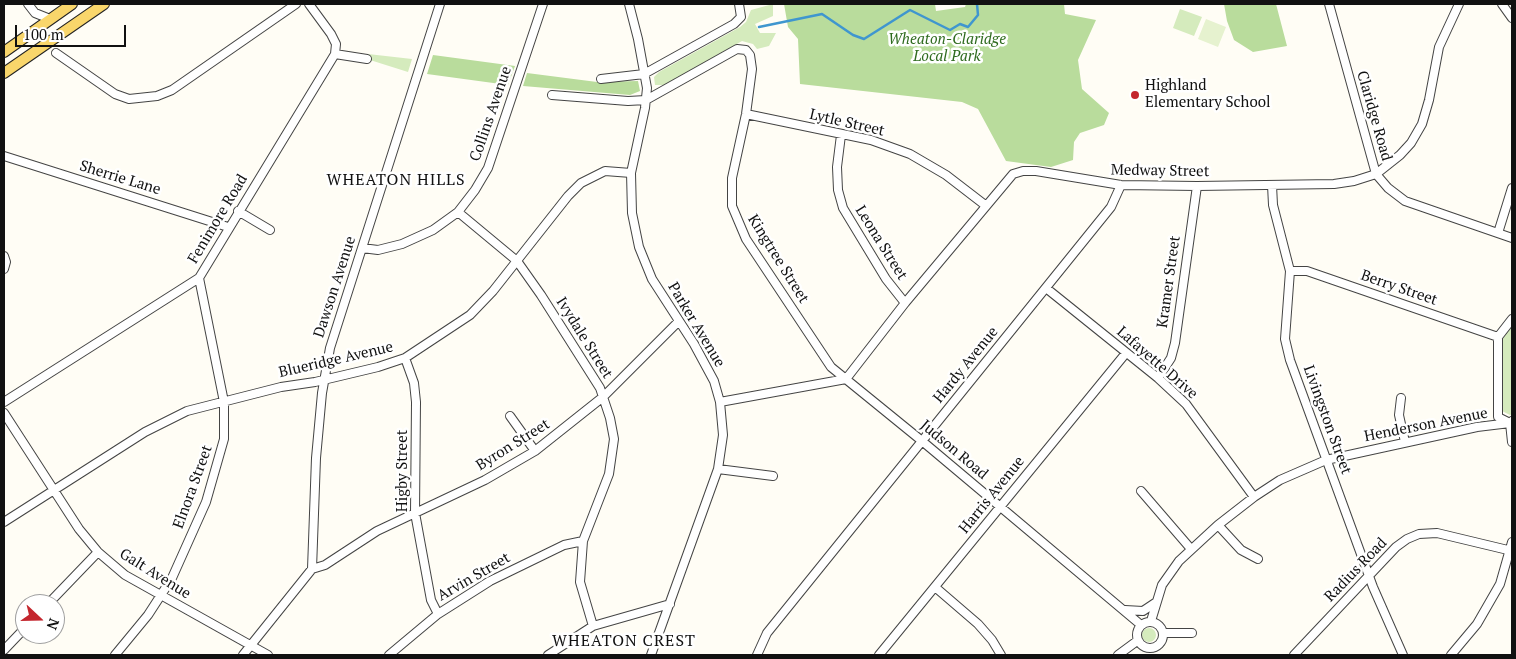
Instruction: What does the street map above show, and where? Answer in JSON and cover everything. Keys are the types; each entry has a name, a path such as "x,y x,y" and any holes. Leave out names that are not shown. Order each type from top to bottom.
{"main road":[{"path":"4,52 72,4"},
{"path":"4,73 104,4"}],"street":[{"path":"28,4 35,13 50,19"},
{"path":"56,53 115,94 129,99 157,96 172,90 296,4"},
{"path":"309,4 336,44 335,54 367,59"},
{"name":"Dawson Avenue","path":"312,569 316,458 324,379 335,328 440,4"},
{"name":"Collins Avenue","path":"362,248 378,250 402,244 433,230 458,212 475,190 488,168 543,4"},
{"name":"Parker Avenue","path":"629,4 644,74 646,100 631,173 632,213 639,247 652,279 706,363 720,402 723,434 718,469 651,655"},
{"path":"601,78 644,74 734,24 741,17 739,4"},
{"name":"Claridge Road","path":"1329,4 1376,174 1388,188 1405,201 1512,238"},
{"name":"Medway Street","path":"846,379 985,205 1008,178 1023,171 1121,185 1197,186 1334,184 1354,181 1376,174 1400,156 1411,143 1422,124 1429,100 1438,47 1459,4"},
{"path":"1502,4 1512,18"},
{"path":"34,30 35,13"},
{"name":"Kingtree Street","path":"646,100 737,49 746,50 750,55 752,68 746,114 732,178 732,206 746,239 831,367 846,379"},
{"name":"Fenimore Road","path":"4,402 199,278 228,227 335,54"},
{"path":"552,95 628,101 646,100"},
{"name":"Lytle Street","path":"746,114 871,140 910,154 946,175 985,205"},
{"name":"Leona Street","path":"841,135 837,167 838,190 843,208 886,279 905,303"},
{"name":"Sherrie Lane","path":"4,156 228,227"},
{"name":"Blueridge Avenue","path":"4,522 145,432 187,412 378,367 405,358 470,315 581,183 605,172 631,173"},
{"name":"Hardy Avenue","path":"756,655 767,633 1111,207 1121,185"},
{"name":"Livingston Street","path":"1272,185 1273,205 1290,271 1285,339 1290,360 1370,573 1373,587 1403,655"},
{"name":"Kramer Street","path":"1158,378 1171,358 1175,343 1197,186"},
{"path":"1498,233 1512,188"},
{"path":"238,211 270,230"},
{"name":"Ivydale Street","path":"458,212 517,261 600,388 610,418 614,439 609,474 583,541 580,582 593,626"},
{"path":"4,256 6,262 4,269"},
{"name":"Berry Street","path":"1290,271 1307,271 1498,337"},
{"name":"Elnora Street","path":"114,655 161,596 206,502 217,470 224,439 224,402 199,278"},
{"name":"Lafayette Drive","path":"1046,288 1158,378 1186,404 1254,496"},
{"path":"1498,337 1512,319"},
{"name":"Byron Street","path":"312,569 325,565 377,531 506,469 535,451 603,397 678,322"},
{"name":"Henderson Avenue","path":"1498,337 1498,417 1512,423"},
{"name":"Harris Avenue","path":"880,655 1126,352"},
{"name":"Higby Street","path":"405,358 414,383 416,402 415,513 431,600 438,614"},
{"path":"720,402 846,379"},
{"name":"Judson Road","path":"846,379 1141,625"},
{"path":"1401,398 1399,416 1405,442"},
{"name":"Galt Avenue","path":"4,413 79,529 98,552 125,575 268,655"},
{"path":"510,416 535,451"},
{"path":"1512,423 1512,442"},
{"name":"Henderson Avenue","path":"1151,621 1156,601 1168,575 1191,549 1254,496 1280,480 1326,460 1477,427 1512,423"},
{"path":"718,469 773,476"},
{"path":"1141,491 1191,549"},
{"path":"1218,525 1241,550 1258,559"},
{"name":"Radius Road","path":"1294,655 1370,573 1407,538 1419,534 1437,533 1511,551"},
{"name":"Arvin Street","path":"388,655 438,614 490,581 564,544 583,541"},
{"path":"1451,655 1477,624 1500,584 1511,551 1512,542"},
{"path":"58,594 98,552"},
{"path":"243,655 312,569"},
{"path":"935,587 978,624 992,640 1001,655"},
{"path":"1124,610 1143,611 1150,608 1156,601"},
{"path":"548,655 593,626 670,604"},
{"path":"1118,655 1141,648 1155,651 1162,641 1163,633 1159,625 1151,621 1141,625 1136,632 1141,648"},
{"path":"1163,633 1192,633"},
{"path":"4,650 15,638"}],"green space":[{"path":"773,4 773,16 755,24 760,33 776,33 769,46 757,49 753,44 742,41 665,85 655,85 654,77 659,72 740,27 746,22 751,10"},
{"name":"Wheaton-Claridge Local Park","path":"784,4 935,4 936,11 965,7 966,4 1064,4 1065,14 1096,20 1078,60 1082,89 1109,113 1104,125 1080,133 1074,142 1073,160 1051,167 1006,161 978,109 962,102 800,84 798,39 788,27"},
{"path":"1224,4 1276,4 1287,46 1253,52 1234,40 1227,21"},
{"path":"1180,9 1202,17 1194,36 1173,28"},
{"path":"1206,19 1226,27 1218,47 1198,39"},
{"path":"368,54 412,59 408,72 370,60"},
{"path":"433,55 515,66 508,85 427,74"},
{"path":"527,73 597,82 638,81 640,91 630,95 523,86"},
{"path":"1512,323 1512,414 1510,415 1502,411 1501,403 1501,342"},
{"path":"1146,628 1152,628 1156,635 1152,642 1146,642 1142,638 1142,632"}],"waterway":[{"path":"759,27 822,14 853,35 864,39 910,10 950,30 960,24 968,27 978,15 977,4"}],"place":[{"name":"Highland Elementary School","path":"1135,95"}],"district":[{"name":"WHEATON HILLS","path":"396,180"},
{"name":"WHEATON CREST","path":"624,641"}]}
